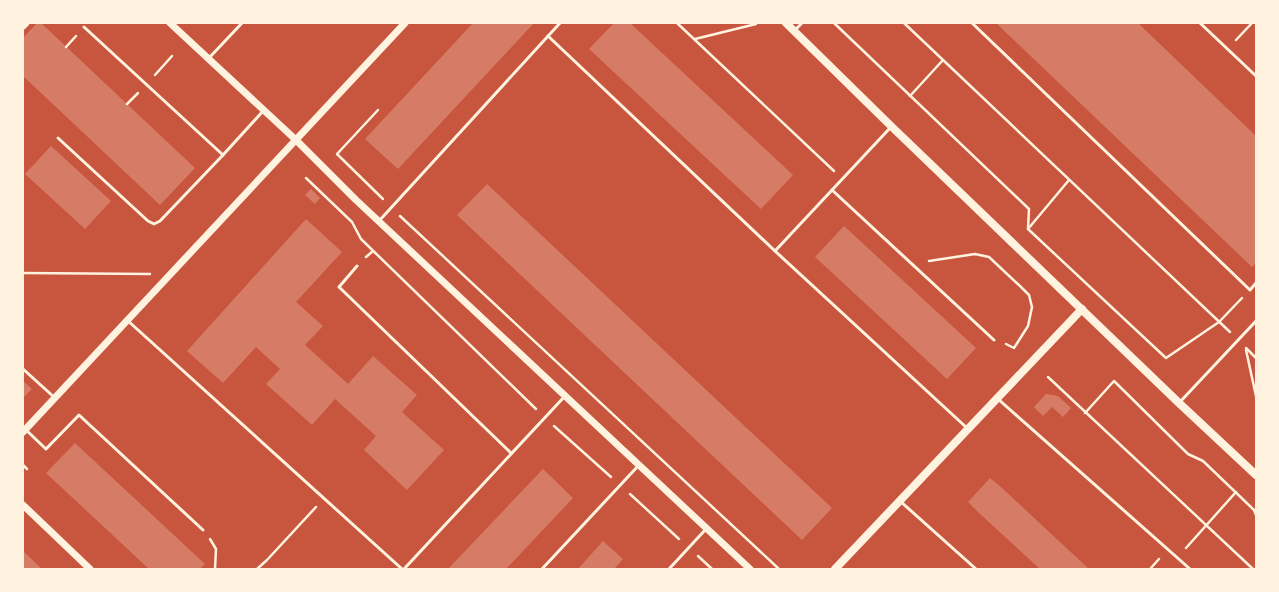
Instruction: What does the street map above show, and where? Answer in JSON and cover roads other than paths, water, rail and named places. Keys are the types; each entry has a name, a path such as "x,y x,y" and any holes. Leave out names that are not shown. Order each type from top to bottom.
{"main road":[{"path":"786,23 1179,403 1256,475"},
{"path":"835,569 1082,309"}],"street":[{"path":"23,26 26,23"},
{"path":"170,23 296,140 356,200 750,569"},
{"path":"24,431 405,23"},
{"path":"23,505 90,569"}],"lane":[{"path":"208,59 242,23"},
{"path":"379,221 560,23"},
{"path":"794,31 802,23"},
{"path":"972,23 1250,290 1256,283"},
{"path":"1200,23 1256,76"},
{"path":"84,27 223,155"},
{"path":"548,36 968,429"},
{"path":"58,138 148,221 154,224 160,221 264,110"},
{"path":"775,250 891,126"},
{"path":"832,190 994,340"},
{"path":"357,266 339,286 511,453"},
{"path":"127,320 403,569 565,396"},
{"path":"1179,403 1256,321"},
{"path":"23,369 55,398"},
{"path":"997,399 1190,569"},
{"path":"24,431 46,449 78,415 204,530"},
{"path":"542,569 639,465"},
{"path":"900,501 976,569"},
{"path":"669,569 706,529"}]}
